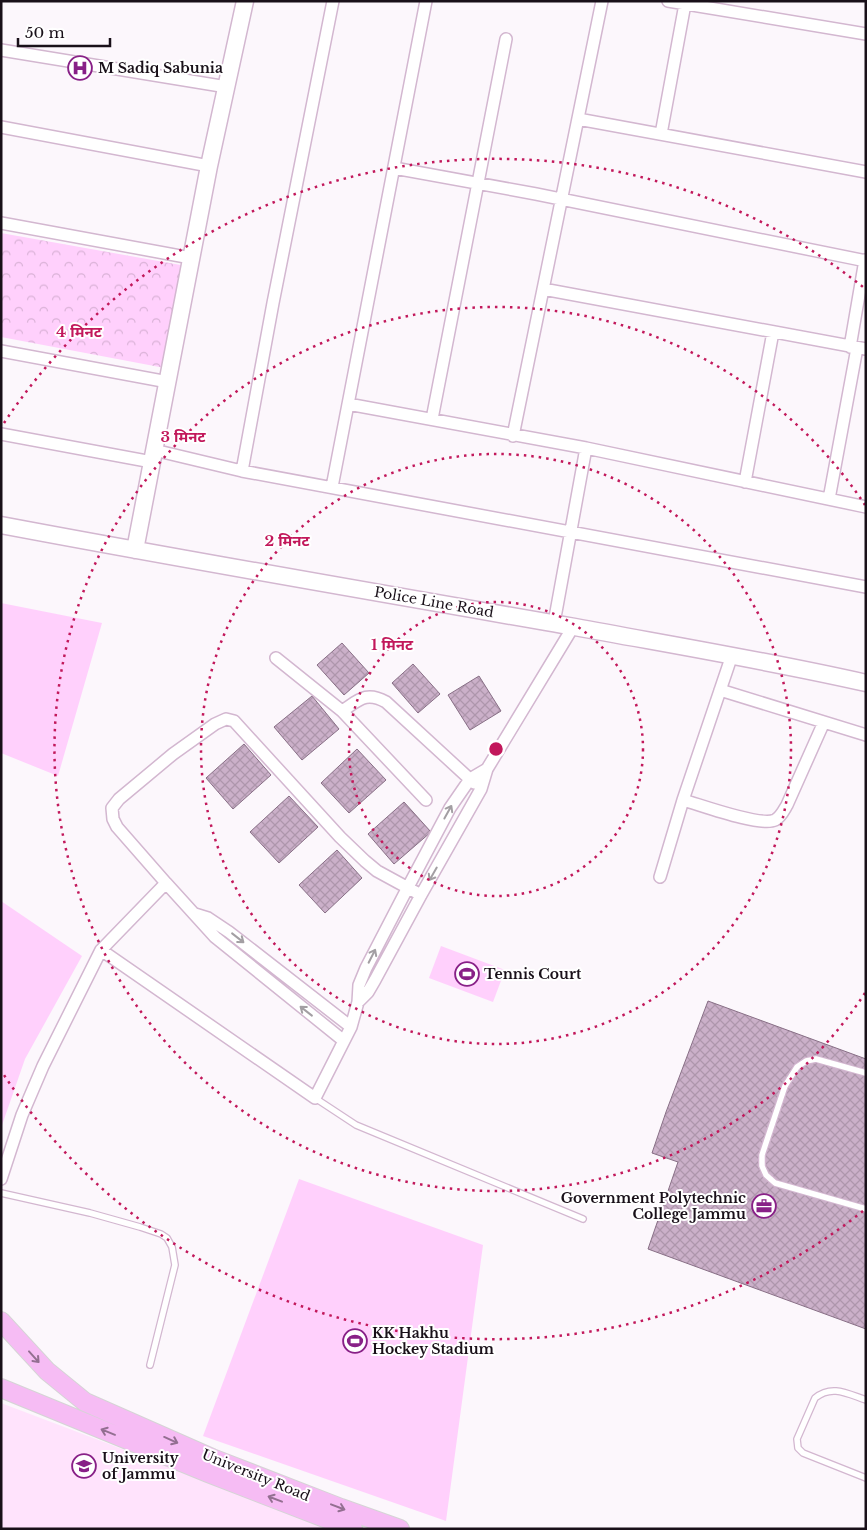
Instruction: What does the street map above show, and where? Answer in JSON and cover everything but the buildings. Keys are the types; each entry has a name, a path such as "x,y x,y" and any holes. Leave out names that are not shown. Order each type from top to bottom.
{"main road":[{"path":"135,550 209,166 246,1"},
{"name":"Police Line Road","path":"1,525 732,655 866,682"},
{"name":"University Road","path":"1,1321 47,1371 85,1402 212,1458 400,1529"},
{"name":"University Road","path":"1,1388 208,1473 353,1529"},
{"path":"79,1420 85,1402"}],"street":[{"path":"242,470 333,1"},
{"path":"332,487 426,1"},
{"path":"513,436 602,1"},
{"path":"668,1 866,34"},
{"path":"661,134 685,4"},
{"path":"432,419 506,39"},
{"path":"1,50 227,87"},
{"path":"578,119 866,172"},
{"path":"1,127 209,166"},
{"path":"394,168 865,261 858,348 829,499"},
{"path":"1,222 192,258"},
{"path":"543,289 858,348"},
{"path":"745,482 773,332"},
{"path":"1,351 168,382"},
{"path":"348,404 586,448 866,507"},
{"path":"1,434 242,470 866,587"},
{"path":"554,623 586,448"},
{"path":"358,1002 372,986 481,789 488,769 573,627"},
{"path":"660,877 683,800 732,655"},
{"path":"276,658 342,712 426,800"},
{"path":"720,690 866,735"},
{"path":"342,712 364,697 379,698 386,702 481,789"},
{"path":"344,1041 222,943 202,924 196,914 117,827 112,818 112,808 173,754 215,724 226,719 234,721 364,861 407,889 421,895"},
{"path":"683,800 753,820 776,820 783,813 824,722"},
{"path":"101,950 315,1098 351,1027 358,1002 358,985 407,889 450,808 470,779 488,769"},
{"path":"1,1178 22,1114 43,1066 101,950 166,883"},
{"path":"196,914 208,918 229,932 351,1027"}],"lane":[{"path":"866,1073 816,1059 796,1066 785,1086 762,1160 766,1175 775,1183 866,1209"},
{"path":"315,1098 356,1125 583,1219"},
{"path":"1,1193 90,1213 140,1227 167,1238 172,1247 175,1265 150,1366"},
{"path":"866,1400 837,1390 826,1391 820,1394 815,1398 797,1439 797,1444 803,1453 866,1478"}],"shaded area":[{"name":"University of Jammu","path":"1,1403 333,1529 1,1529"}],"green space":[{"path":"1,233 192,267 170,369 1,337"},
{"path":"1,603 102,623 58,776 1,753"},
{"path":"1,901 82,956 25,1059 1,1128"},
{"name":"Tennis Court","path":"441,946 505,970 493,1002 429,978"},
{"name":"KK Hakhu Hockey Stadium","path":"299,1179 483,1245 446,1521 203,1436"}],"place":[{"name":"M Sadiq Sabunia","path":"80,68"},
{"name":"Tennis Court","path":"467,974"},
{"name":"Government Polytechnic College Jammu","path":"764,1206"},
{"name":"KK Hakhu Hockey Stadium","path":"355,1341"},
{"name":"University of Jammu","path":"84,1466"}]}
